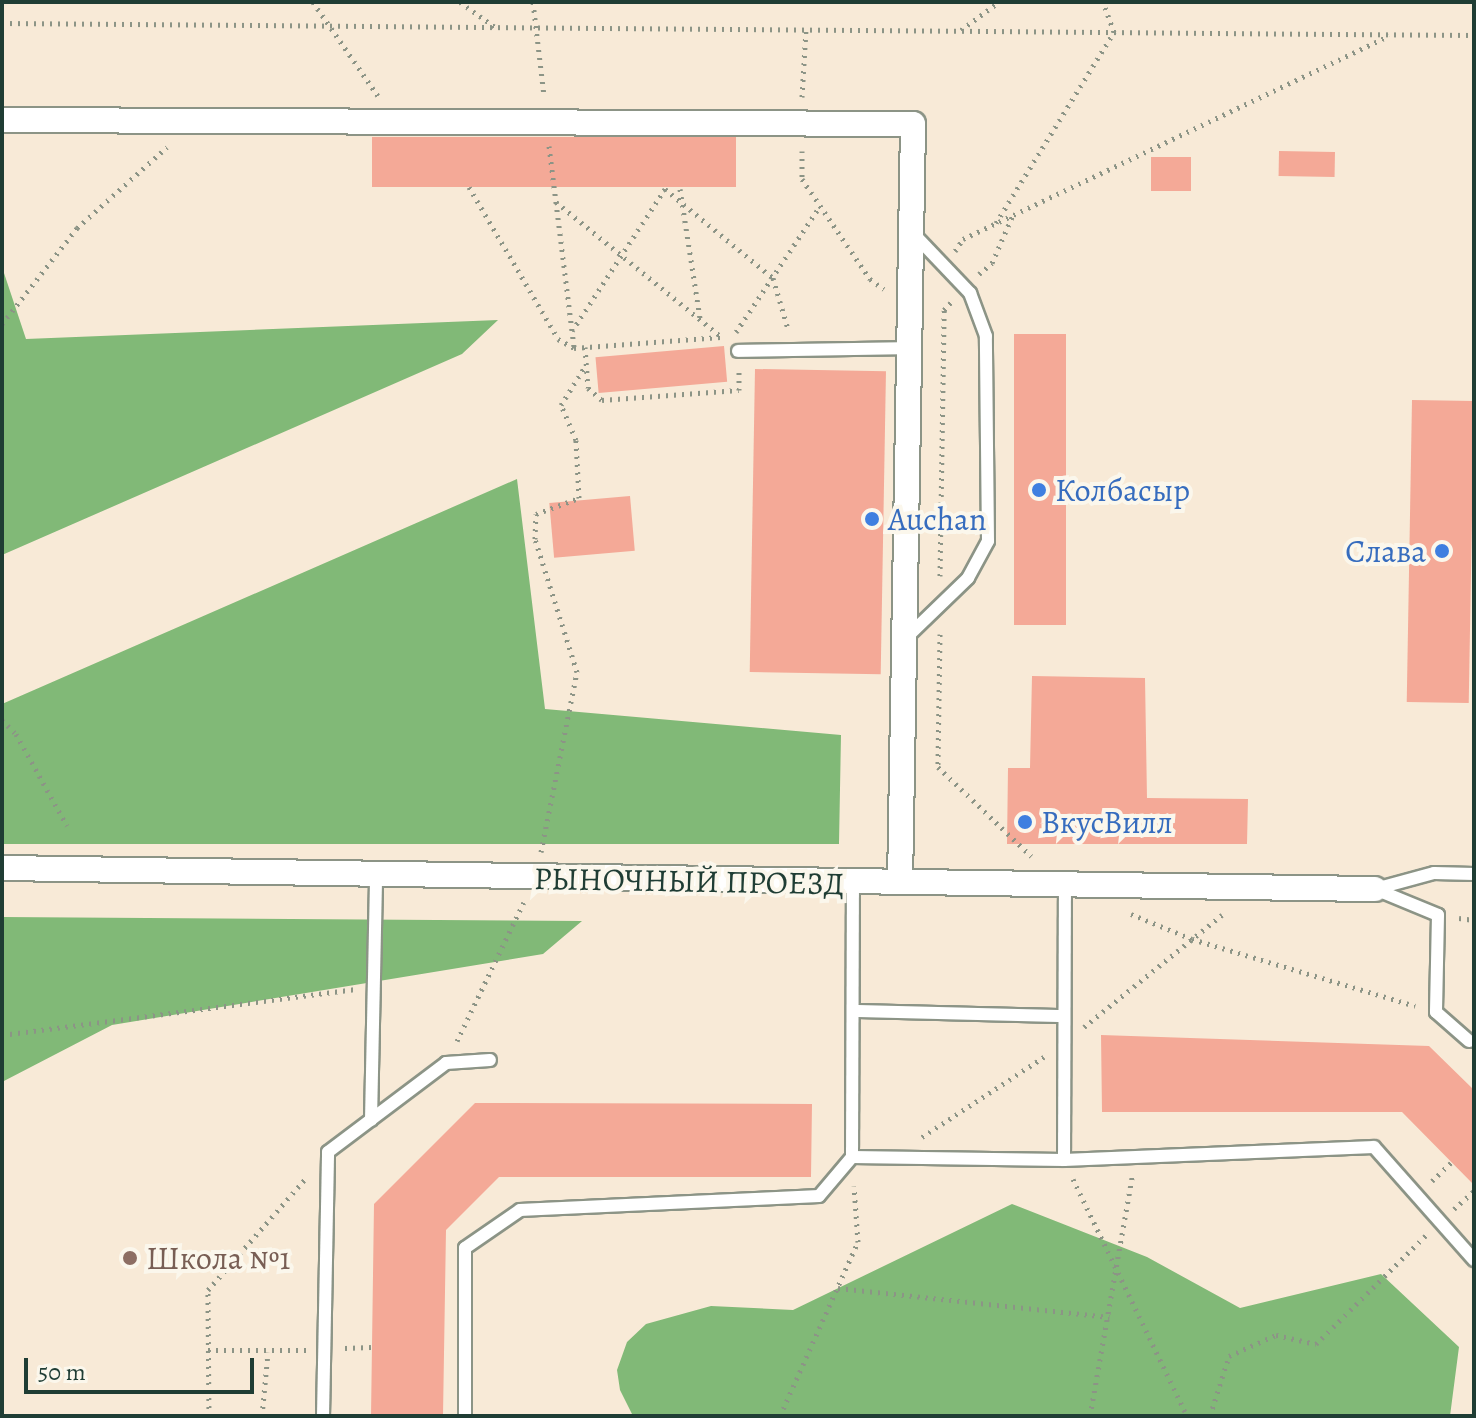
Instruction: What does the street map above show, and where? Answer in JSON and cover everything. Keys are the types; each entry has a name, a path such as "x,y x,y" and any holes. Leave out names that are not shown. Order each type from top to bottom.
{"street":[{"path":"2,120 913,124 900,882"},
{"name":"РЫНОЧНЫЙ ПРОЕЗД","path":"2,868 853,884 900,882 1065,887 1375,889"}],"lane":[{"path":"904,639 968,578 988,541 986,336 970,293 912,232"},
{"path":"738,351 909,348"},
{"path":"1375,889 1434,873 1474,874"},
{"path":"371,1120 376,875"},
{"path":"465,1416 465,1248 520,1210 819,1196 852,1157 853,884"},
{"path":"1064,1160 1062,1016 1065,887"},
{"path":"1375,889 1438,915 1436,1012 1469,1041"},
{"path":"854,1011 1062,1016"},
{"path":"323,1416 328,1152 446,1063 490,1060"},
{"path":"852,1157 1064,1160 1374,1147 1474,1260"}],"path":[{"path":"313,2 396,121"},
{"path":"460,2 495,27"},
{"path":"533,2 574,348"},
{"path":"959,31 999,2"},
{"path":"1103,2 1114,32"},
{"path":"2,23 1472,34"},
{"path":"806,30 801,123 802,179 870,279 910,309"},
{"path":"995,224 1114,32"},
{"path":"943,265 963,239 1394,34"},
{"path":"2,324 77,228 196,121"},
{"path":"469,187 558,339 574,348 721,337"},
{"path":"572,331 665,189 680,205 773,278 794,350"},
{"path":"680,189 680,205 700,319"},
{"path":"556,202 728,343 820,206"},
{"path":"585,347 588,388 602,400 739,390 738,351"},
{"path":"446,1063 536,878 577,672 535,539 536,514 579,498 576,440 561,405 586,365"},
{"path":"2,720 16,734 67,826"},
{"path":"1121,910 1192,939 1415,1006 1425,1016"},
{"path":"2,1035 374,986"},
{"path":"209,1416 208,1290 328,1152"},
{"path":"780,1416 858,1242 852,1157"},
{"path":"1090,1416 1136,1157"},
{"path":"1064,1160 1187,1416"},
{"path":"1210,1416 1229,1356 1276,1335 1316,1344 1440,1221"},
{"path":"838,1288 1109,1317"},
{"path":"208,1350 268,1352 371,1347"},
{"path":"262,1416 268,1352"}],"green space":[{"path":"2,267 26,339 498,320 462,354 2,555"},
{"path":"517,479 545,709 841,735 839,844 2,844 2,704"},
{"path":"2,917 582,921 543,954 112,1025 2,1082"},
{"path":"1012,1204 1147,1257 1240,1308 1381,1274 1459,1347 1450,1416 633,1416 620,1390 617,1370 627,1342 646,1324 711,1306 793,1310"}],"building":[{"path":"372,137 736,137 736,187 372,187"},
{"path":"1279,151 1335,152 1335,177 1279,176"},
{"path":"1151,157 1191,157 1191,191 1151,191"},
{"path":"1014,334 1066,334 1066,625 1014,625"},
{"path":"724,346 727,382 599,393 595,357"},
{"path":"755,369 886,371 881,674 750,672"},
{"name":"Слава","path":"1412,400 1474,401 1469,703 1407,702"},
{"path":"630,496 635,551 554,558 549,503"},
{"path":"1032,676 1145,678 1147,798 1248,799 1247,844 1007,844 1008,768 1030,768"},
{"path":"1101,1035 1429,1046 1474,1090 1474,1185 1402,1112 1102,1112"},
{"path":"475,1103 812,1104 811,1177 499,1177 446,1230 443,1416 371,1416 374,1204"}],"place":[{"name":"Колбасыр","path":"1039,490"},
{"name":"Auchan","path":"872,519"},
{"name":"Слава","path":"1442,551"},
{"name":"ВкусВилл","path":"1025,822"},
{"name":"Школа №1","path":"130,1258"}]}
